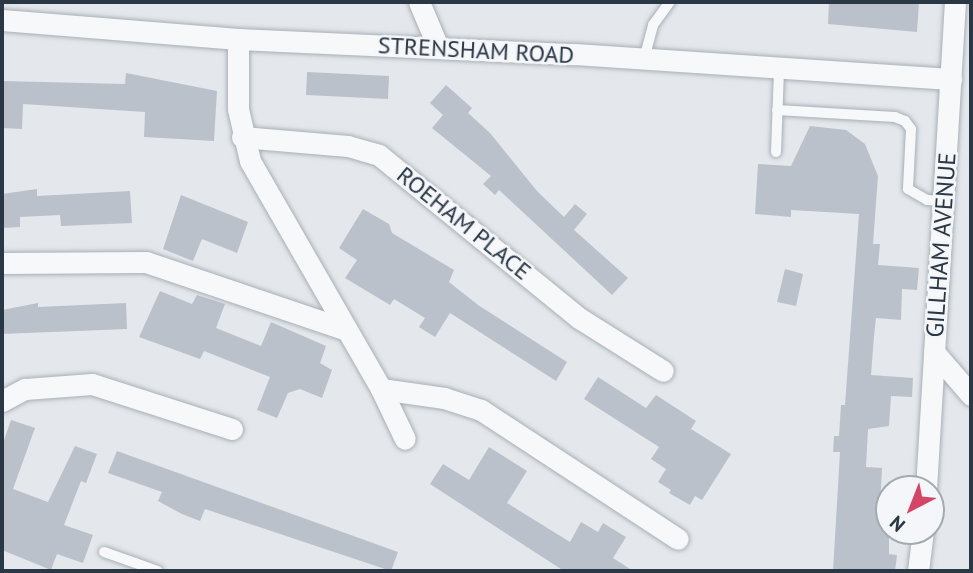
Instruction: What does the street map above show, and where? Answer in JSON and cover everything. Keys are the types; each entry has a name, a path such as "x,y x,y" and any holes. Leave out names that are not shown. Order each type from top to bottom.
{"street":[{"path":"419,2 438,47"},
{"name":"GILLHAM AVENUE","path":"927,475 955,2"},
{"name":"STRENSHAM ROAD","path":"2,20 238,39 438,47 951,79"},
{"path":"238,39 242,137 260,181 381,389 405,439"},
{"name":"ROEHAM PLACE","path":"242,137 348,146 379,155 579,318 663,371"},
{"path":"2,263 146,262 345,329"},
{"path":"934,352 971,394"},
{"path":"2,401 25,389 92,384 232,429"},
{"path":"381,389 444,398 481,410 678,539"},
{"path":"918,571 921,545"}],"lane":[{"path":"644,59 653,24 670,2"},
{"path":"776,152 779,69"},
{"path":"777,110 895,117 905,121 911,129 908,189 926,200 944,201"},
{"path":"104,552 158,571"}],"building":[{"path":"829,2 919,2 917,32 828,24"},
{"path":"307,72 389,76 388,99 306,95"},
{"path":"126,73 217,91 214,141 144,137 145,112 23,104 22,129 2,128 2,81 125,84"},
{"path":"446,85 472,108 468,113 490,133 537,191 564,217 575,204 587,214 574,230 628,278 612,295 499,190 495,195 483,184 491,176 432,128 443,115 430,103"},
{"path":"810,126 846,130 865,144 878,176 873,244 880,244 878,265 919,268 917,290 902,289 901,320 876,318 874,336 871,375 913,378 912,397 891,396 889,426 868,429 866,467 882,468 882,475 875,475 875,545 889,545 889,554 897,555 895,571 833,571 840,452 833,452 834,436 839,436 841,405 845,405 859,214 791,210 791,217 755,214 758,164 791,166"},
{"path":"37,189 37,196 130,191 132,223 61,226 60,215 20,217 20,227 2,228 2,194"},
{"path":"181,195 248,222 237,253 202,239 193,261 163,249"},
{"path":"363,209 389,224 392,233 454,270 449,282 478,305 567,362 556,381 450,313 435,337 419,327 425,318 394,299 390,305 345,278 357,260 339,248"},
{"path":"785,269 803,274 796,306 777,302"},
{"path":"160,291 192,304 197,295 225,304 216,328 261,346 271,322 326,346 320,363 332,370 322,398 300,389 288,393 277,418 257,410 270,377 204,351 200,359 139,337"},
{"path":"38,303 38,307 126,303 127,329 2,334 2,310"},
{"path":"598,377 646,408 656,395 696,421 691,429 731,454 702,500 695,496 690,505 669,493 671,490 658,482 666,469 651,459 659,447 584,399"},
{"path":"11,420 35,428 13,489 48,502 75,446 97,454 86,483 81,481 64,525 93,535 83,563 57,554 51,570 2,550 2,446"},
{"path":"489,447 527,471 507,503 570,542 581,522 598,532 603,523 626,537 613,558 633,571 564,571 430,484 443,464 469,480"},
{"path":"117,451 398,552 391,571 205,509 200,521 182,514 158,501 162,492 108,473"}]}
